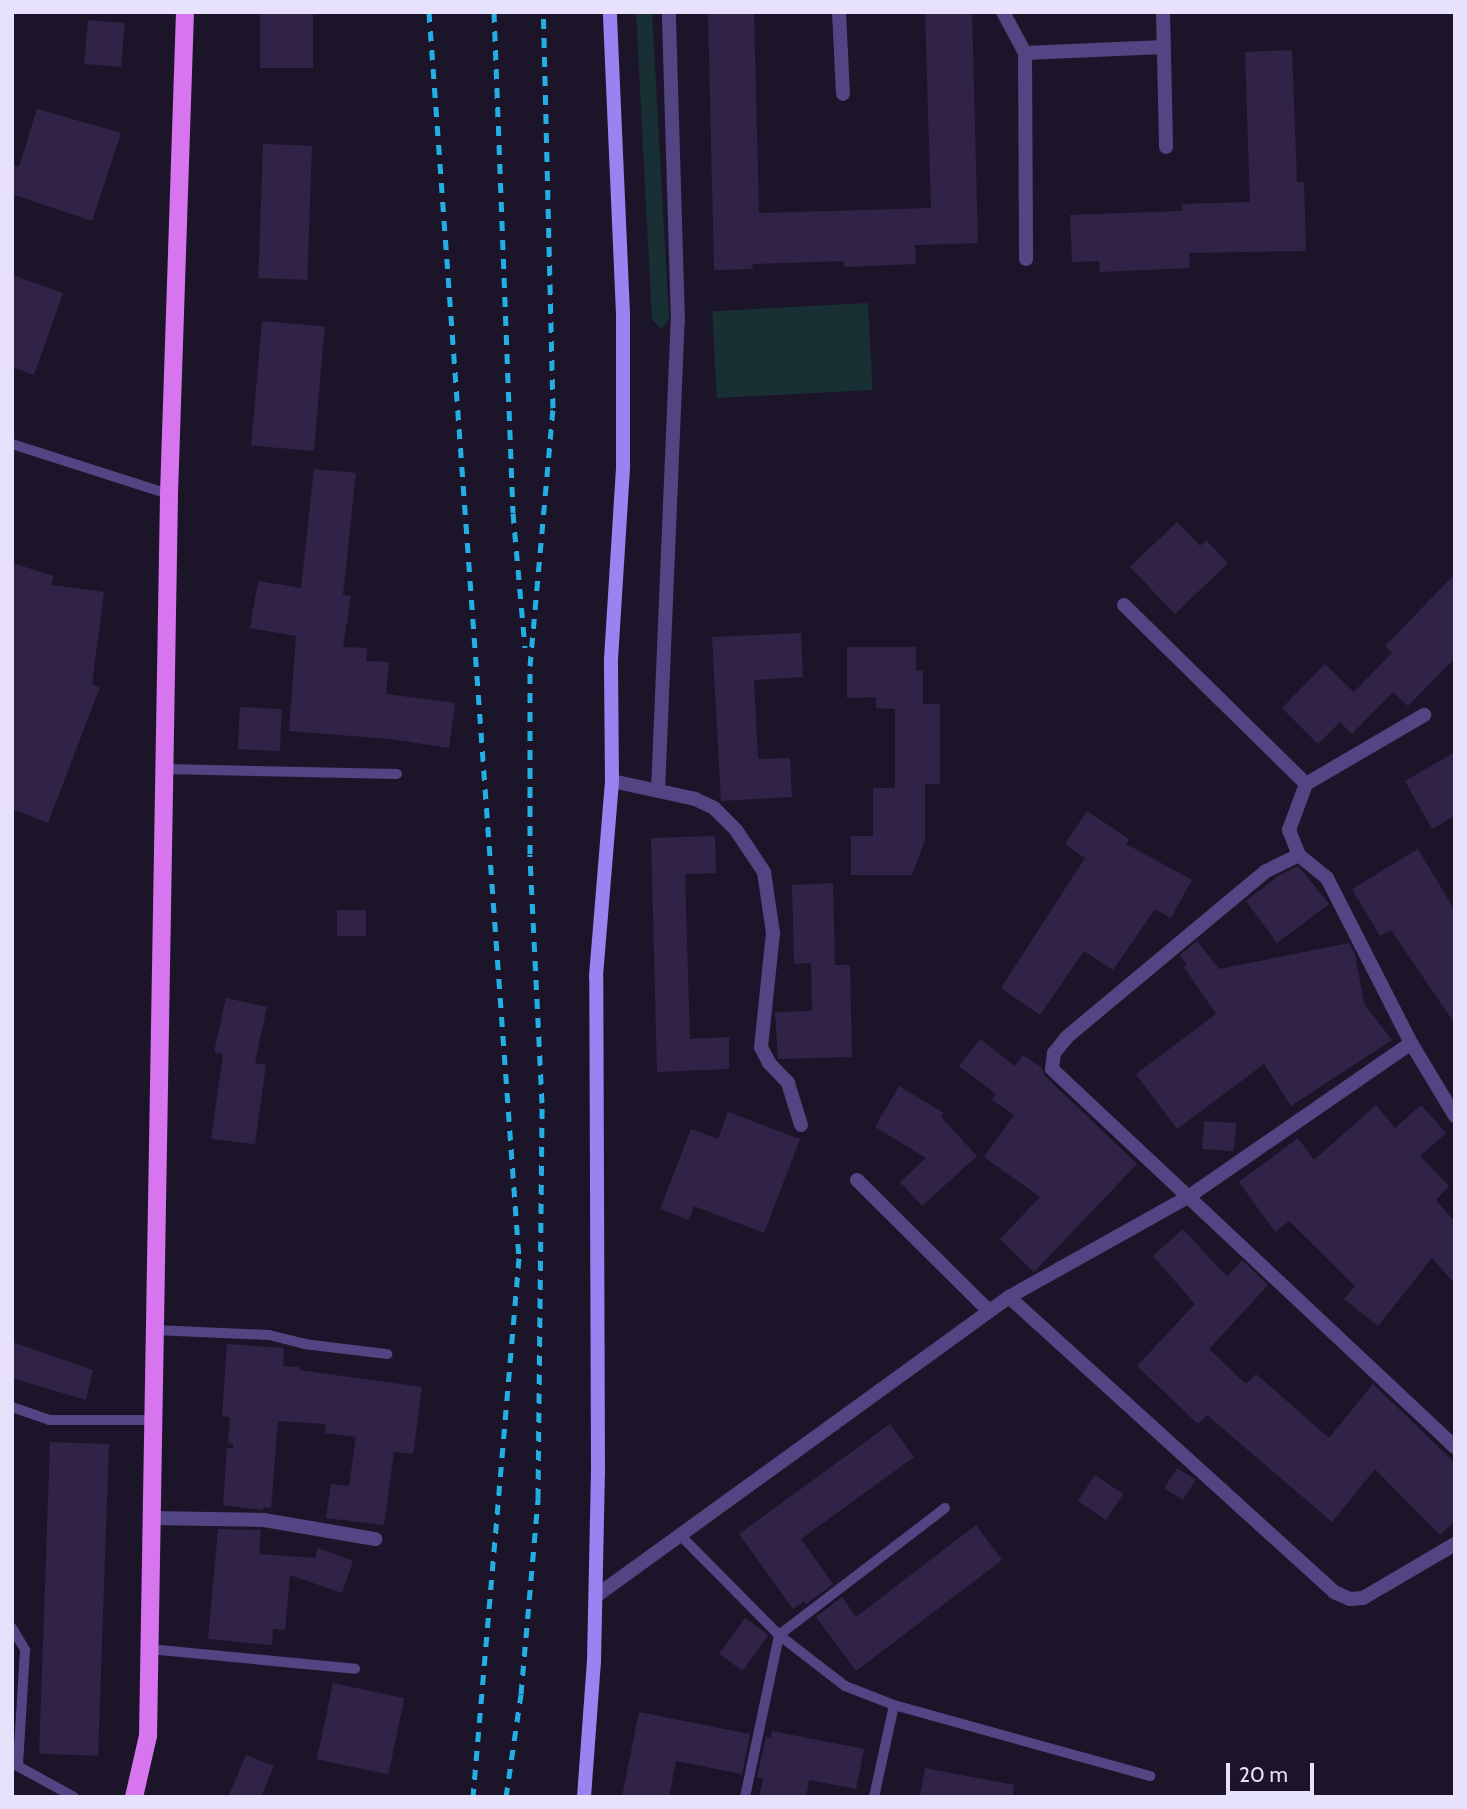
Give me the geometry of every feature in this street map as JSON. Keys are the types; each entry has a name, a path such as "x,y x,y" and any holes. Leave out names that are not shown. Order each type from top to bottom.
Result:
{"main road":[{"path":"134,1797 148,1736 169,494 185,12"}],"street":[{"path":"584,1797 594,1661 598,1471 596,976 612,782 611,659 623,466 623,314 610,12"},
{"path":"658,791 678,322 669,12"},
{"path":"839,12 843,94"},
{"path":"1003,12 1025,53 1026,259"},
{"path":"1163,12 1166,147"},
{"path":"1025,53 1164,47"},
{"path":"1124,605 1306,784"},
{"path":"1424,715 1306,784 1289,830 1299,855 1327,878 1411,1043 1455,1116"},
{"path":"612,782 695,799 715,808 736,830 764,872 773,933 761,1047 769,1063 788,1083 801,1125"},
{"path":"1299,855 1266,871 1067,1037 1054,1053 1052,1069 1455,1447"},
{"path":"596,1596 1009,1297 1188,1197 1411,1043"},
{"path":"857,1180 989,1311"},
{"path":"1009,1297 1334,1592 1350,1599 1363,1598 1455,1544"},
{"path":"151,1518 264,1520 374,1539"}],"lane":[{"path":"12,444 169,494"},
{"path":"164,769 397,774"},
{"path":"153,1330 269,1335 304,1344 387,1354"},
{"path":"12,1407 50,1420 152,1420"},
{"path":"745,1797 779,1634 945,1508"},
{"path":"680,1535 779,1634 845,1686 894,1705 1150,1776"},
{"path":"12,1628 25,1650 15,1764 74,1797"},
{"path":"149,1649 355,1669"},
{"path":"874,1797 894,1705"}],"green space":[{"path":"636,12 652,12 669,319 661,329 652,320"},
{"path":"868,303 873,390 717,398 712,311"}],"building":[{"path":"260,12 313,12 313,68 260,68"},
{"path":"708,12 754,12 759,213 931,208 925,12 972,12 978,243 915,245 916,264 844,267 844,261 752,264 753,269 714,270"},
{"path":"88,20 125,23 121,67 84,64"},
{"path":"1292,50 1297,182 1304,182 1306,251 1189,253 1190,268 1100,272 1099,261 1072,262 1070,215 1182,211 1182,204 1250,202 1245,52"},
{"path":"37,109 121,133 92,221 12,194 12,165 19,167"},
{"path":"263,144 312,146 307,280 258,278"},
{"path":"12,275 63,293 34,375 12,367"},
{"path":"262,321 325,326 314,451 251,446"},
{"path":"314,469 356,473 343,595 351,596 343,647 367,648 366,661 389,662 386,694 455,703 449,748 390,739 289,731 296,636 250,628 258,581 301,588"},
{"path":"1177,522 1200,546 1206,540 1228,563 1175,614 1130,567"},
{"path":"12,563 54,576 51,585 104,592 92,684 100,687 48,823 12,809"},
{"path":"1455,574 1455,658 1408,706 1393,692 1352,734 1340,722 1318,744 1282,708 1325,664 1354,692 1392,653 1385,646"},
{"path":"801,633 803,677 754,680 758,759 790,758 792,797 721,801 712,637"},
{"path":"847,647 916,647 916,671 923,671 923,704 940,704 940,784 925,784 925,840 912,875 851,875 851,836 873,836 873,788 895,788 895,709 876,708 876,697 847,698"},
{"path":"240,707 282,709 280,751 238,749"},
{"path":"1455,752 1455,816 1432,829 1405,781"},
{"path":"1087,811 1129,839 1126,844 1192,880 1171,918 1155,909 1113,970 1084,951 1040,1015 1001,988 1085,858 1065,844"},
{"path":"715,836 716,873 685,874 690,1039 729,1037 729,1069 657,1072 651,838"},
{"path":"1418,849 1455,911 1455,1024 1391,930 1380,936 1352,889"},
{"path":"1298,866 1329,904 1277,943 1246,901 1278,876"},
{"path":"833,883 835,965 850,965 852,1057 778,1059 775,1012 812,1011 811,963 794,964 792,885"},
{"path":"337,910 366,910 366,936 337,936"},
{"path":"1197,941 1219,969 1349,943 1355,954 1364,1004 1392,1040 1291,1106 1264,1064 1177,1129 1136,1074 1216,1014 1184,967 1187,965 1180,955"},
{"path":"226,998 267,1007 255,1063 266,1065 255,1144 211,1139 223,1054 214,1052"},
{"path":"980,1039 1015,1066 1023,1055 1042,1068 1045,1076 1137,1164 1034,1272 1000,1239 1040,1197 984,1157 1014,1115 992,1100 996,1094 959,1066"},
{"path":"899,1086 944,1113 941,1117 977,1156 922,1206 900,1182 926,1158 875,1127"},
{"path":"1376,1105 1395,1128 1421,1105 1446,1133 1420,1156 1449,1186 1436,1200 1455,1222 1455,1284 1432,1258 1378,1326 1344,1299 1355,1286 1289,1221 1275,1232 1239,1182 1298,1138 1314,1160"},
{"path":"728,1112 800,1139 764,1233 694,1206 689,1220 660,1209 691,1129 718,1139"},
{"path":"1204,1121 1236,1123 1234,1151 1202,1149"},
{"path":"1183,1229 1227,1277 1242,1260 1268,1285 1209,1349 1246,1384 1256,1374 1329,1438 1373,1384 1455,1463 1455,1521 1440,1535 1375,1469 1332,1522 1207,1415 1198,1424 1137,1366 1195,1304 1153,1256"},
{"path":"12,1342 93,1370 86,1400 12,1378"},
{"path":"227,1344 284,1348 283,1366 299,1367 299,1370 422,1387 413,1454 394,1452 384,1525 326,1518 331,1484 349,1486 356,1437 325,1433 326,1424 278,1421 271,1508 263,1507 263,1510 223,1505 227,1448 233,1448 233,1444 228,1443 230,1417 222,1416"},
{"path":"890,1424 914,1457 801,1539 833,1584 806,1604 804,1601 793,1609 739,1534"},
{"path":"50,1442 109,1444 98,1756 39,1754"},
{"path":"1177,1468 1196,1480 1183,1500 1164,1488"},
{"path":"1095,1475 1123,1494 1106,1520 1078,1501"},
{"path":"976,1525 1002,1560 856,1671 816,1617 842,1597 856,1617"},
{"path":"218,1529 261,1530 259,1554 315,1558 318,1548 353,1561 342,1593 290,1575 285,1630 273,1629 272,1645 208,1639"},
{"path":"745,1618 768,1635 743,1671 719,1654"},
{"path":"333,1683 404,1698 388,1774 317,1759"},
{"path":"639,1712 750,1734 742,1774 676,1761 669,1797 622,1797"},
{"path":"772,1731 864,1749 856,1789 809,1780 806,1797 759,1797 763,1778 757,1777 766,1737 771,1738"},
{"path":"246,1755 274,1766 261,1797 228,1797"},
{"path":"925,1768 1014,1785 1013,1797 920,1797"}],"railway":[{"path":"429,12 519,1258 473,1797"},
{"path":"494,12 513,513 525,647"},
{"path":"506,1797 521,1694 538,1498 542,1103 530,854 530,666 553,408 543,12"}]}
